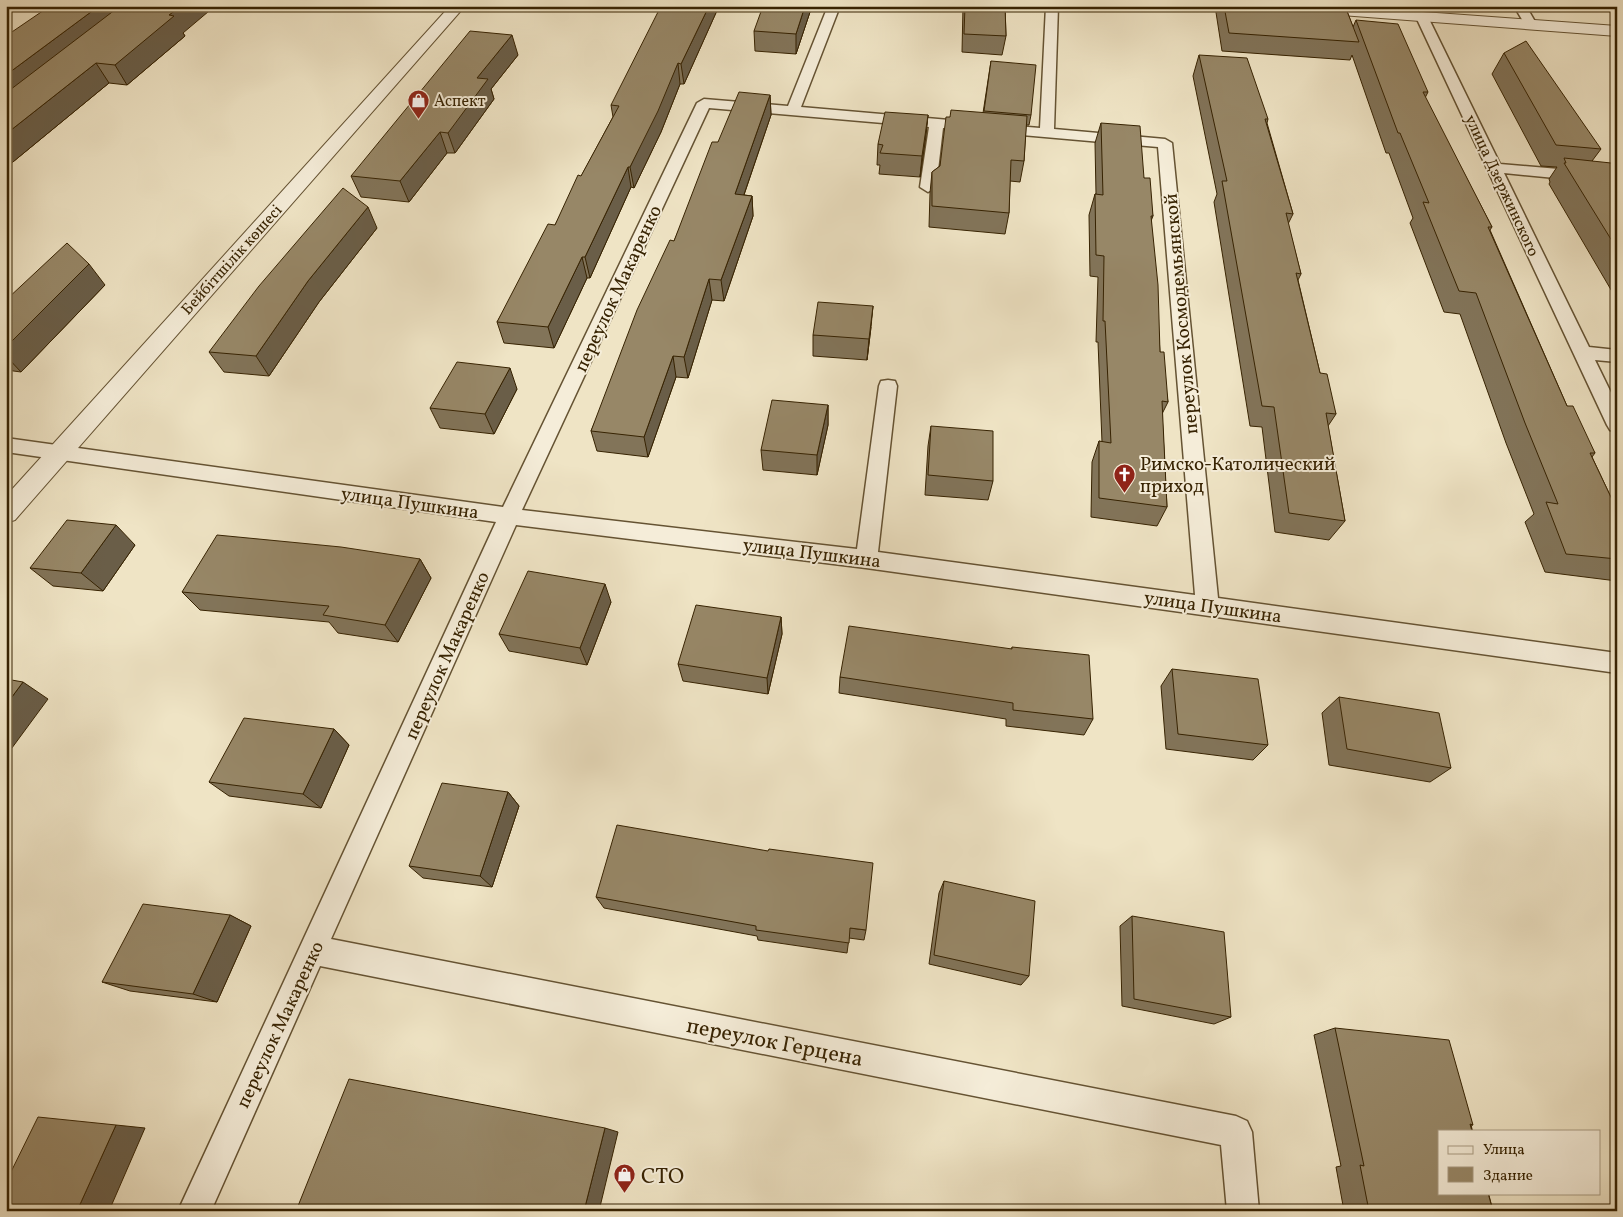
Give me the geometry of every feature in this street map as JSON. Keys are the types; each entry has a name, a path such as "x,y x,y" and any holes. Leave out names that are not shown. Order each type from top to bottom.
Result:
{"street":[{"name":"Бейбітшілік көшесі","path":"6,513 458,6"},
{"path":"1275,6 1617,31"}],"lane":[{"path":"834,6 793,111 1047,133 1052,6"},
{"path":"1520,6 1531,25"},
{"name":"улица Дзержинского","path":"1422,17 1617,425"},
{"name":"переулок Макаренко","path":"194,1211 509,516 704,102 793,111"},
{"path":"928,187 936,124"},
{"name":"переулок Космодемьянской","path":"1047,133 1165,144 1207,605"},
{"path":"1495,168 1617,179"},
{"path":"1583,353 1617,356"},
{"path":"866,559 888,386"},
{"name":"улица Пушкина","path":"6,444 509,516 866,559 1617,662"},
{"name":"переулок Герцена","path":"313,950 1236,1132 1243,1211"}],"building":[{"path":"50,6 99,6 6,75 6,36"},
{"path":"120,6 181,6 169,15 174,16 115,65 96,63 6,134 6,93"},
{"path":"661,6 709,6 681,64 678,63 658,111 630,167 628,167 585,257 582,257 548,327 497,322 548,224 555,225 578,175 581,176 619,106 611,105"},
{"path":"763,6 805,6 796,34 754,31"},
{"path":"965,6 1005,6 1006,36 964,34"},
{"path":"1224,6 1345,6 1359,42 1229,33"},
{"path":"1356,20 1398,24 1428,92 1423,92 1492,227 1488,227 1567,406 1573,406 1595,453 1590,453 1617,510 1617,559 1566,554 1546,502 1558,504 1476,293 1459,291 1423,202 1429,203 1400,133 1398,133"},
{"path":"470,31 512,35 477,78 488,79 448,133 440,132 400,181 351,176"},
{"path":"1526,41 1601,149 1556,145 1504,53"},
{"path":"1199,55 1247,58 1268,119 1265,119 1293,214 1286,213 1301,274 1296,273 1320,373 1327,374 1336,414 1326,413 1345,521 1289,513 1274,407 1262,406 1222,181 1227,181"},
{"path":"991,61 1036,65 1031,115 984,111"},
{"path":"739,92 770,95 735,194 752,196 721,280 709,279 684,357 673,356 644,437 591,431 637,310 670,240 674,241 712,142 718,142"},
{"path":"951,110 1027,116 1024,161 1011,160 1009,213 932,206 932,172 940,166 946,117 950,117"},
{"path":"885,112 928,115 922,156 880,153 883,145 878,144"},
{"path":"1101,123 1140,126 1144,178 1150,178 1153,216 1151,216 1158,285 1160,352 1164,352 1168,402 1162,401 1167,507 1099,498 1099,441 1111,443 1105,321 1103,321 1104,256 1096,255 1095,194 1103,195"},
{"path":"1564,158 1611,163 1617,171 1617,249 1564,163 1566,163"},
{"path":"343,188 368,207 308,281 256,356 209,352 259,286"},
{"path":"67,243 89,264 6,347 6,300"},
{"path":"818,302 873,306 869,339 813,335"},
{"path":"457,362 510,368 485,414 430,408"},
{"path":"772,400 828,405 817,455 761,450"},
{"path":"931,426 993,431 993,481 928,475"},
{"path":"67,520 116,525 81,573 30,568"},
{"path":"217,535 341,547 420,559 385,625 323,615 329,606 182,592"},
{"path":"528,571 605,584 580,648 499,634"},
{"path":"696,605 781,617 767,678 678,664"},
{"path":"849,626 1012,649 1012,647 1089,655 1093,719 1013,710 1013,703 840,677"},
{"path":"1172,669 1258,679 1268,745 1178,734"},
{"path":"6,679 23,682 6,705"},
{"path":"1339,697 1439,713 1451,768 1347,749"},
{"path":"244,718 334,729 303,794 209,782"},
{"path":"442,783 508,792 480,876 409,866"},
{"path":"617,825 768,851 769,849 873,863 866,930 850,928 849,943 756,930 756,926 596,897"},
{"path":"944,881 1035,901 1029,976 934,955"},
{"path":"143,904 230,915 193,994 102,982"},
{"path":"1132,916 1224,932 1231,1017 1134,999"},
{"path":"1335,1028 1449,1040 1473,1125 1470,1124 1472,1130 1438,1130 1438,1194 1488,1194 1493,1211 1369,1211 1360,1165 1364,1166"},
{"path":"349,1079 605,1128 584,1211 296,1211"},
{"path":"38,1117 116,1125 77,1211 6,1211 6,1182"}],"place":[{"name":"Аспект","path":"418,119"},
{"name":"Римско-Католический приход","path":"1124,493"},
{"name":"СТО","path":"625,1194"}]}
